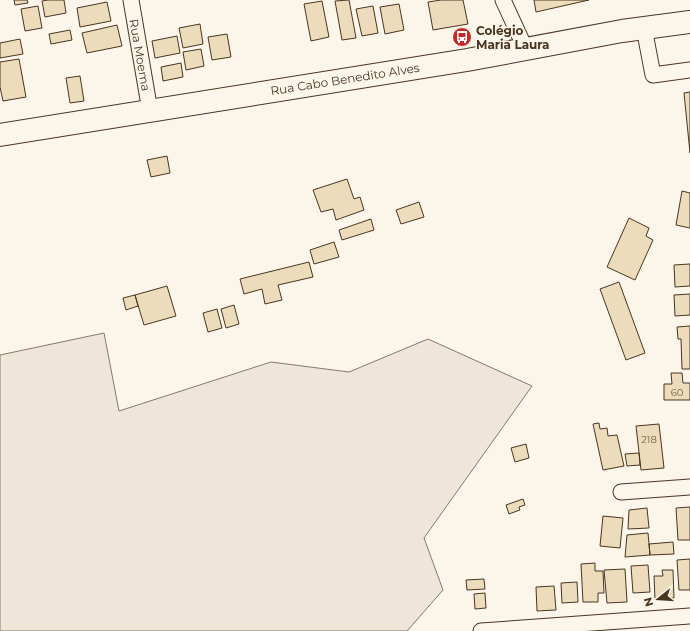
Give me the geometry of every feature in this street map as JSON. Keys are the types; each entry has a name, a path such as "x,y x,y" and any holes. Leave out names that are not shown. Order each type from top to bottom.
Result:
{"main road":[{"name":"Rua Cabo Benedito Alves","path":"0,135 526,50 644,28 690,22"}],"street":[{"name":"Rua Moema","path":"131,0 150,111"},
{"path":"503,0 526,50"},
{"path":"644,28 653,76 690,70"},
{"path":"621,492 690,488"},
{"path":"481,631 690,616"}],"shaded area":[{"path":"104,333 119,411 271,362 349,372 428,339 532,386 424,538 443,590 407,631 0,631 0,355"}],"building":[{"path":"14,0 27,0 28,3 15,5"},
{"path":"64,0 66,13 45,17 42,1"},
{"path":"349,0 356,38 342,40 335,1"},
{"path":"441,0 463,0 468,24 433,30 428,2"},
{"path":"534,0 589,0 536,12"},
{"path":"322,1 329,37 311,41 304,4"},
{"path":"107,2 111,21 80,27 77,8"},
{"path":"399,4 404,30 385,34 380,7"},
{"path":"38,6 42,28 25,31 21,9"},
{"path":"373,6 378,33 362,36 356,9"},
{"path":"200,24 203,44 183,48 179,28"},
{"path":"117,25 122,46 87,53 82,33"},
{"path":"70,30 72,40 51,44 49,34"},
{"path":"227,34 231,57 212,60 208,37"},
{"path":"177,36 180,53 155,58 152,41"},
{"path":"20,39 23,54 0,58 0,43"},
{"path":"201,49 204,66 186,70 183,52"},
{"path":"19,59 26,97 3,101 0,87 0,62"},
{"path":"181,63 183,77 163,81 161,67"},
{"path":"80,76 84,101 70,103 66,78"},
{"path":"690,92 690,153 684,93"},
{"path":"167,156 170,173 151,177 147,160"},
{"path":"347,179 354,199 360,197 364,210 336,220 333,209 321,212 313,190"},
{"path":"682,191 690,193 690,228 676,225"},
{"path":"419,202 424,217 401,224 396,210"},
{"path":"629,218 649,228 646,236 653,240 635,280 607,267"},
{"path":"371,219 374,230 342,240 339,230"},
{"path":"334,242 339,257 314,264 310,250"},
{"path":"309,262 313,277 278,285 282,300 265,304 262,289 244,294 240,279"},
{"path":"690,264 690,286 675,287 674,265"},
{"path":"619,282 645,353 626,360 600,289"},
{"path":"167,286 176,316 144,325 135,295"},
{"path":"690,294 690,315 675,316 674,295"},
{"path":"135,295 138,306 126,310 123,298"},
{"path":"234,305 239,324 226,328 221,309"},
{"path":"217,309 222,328 208,332 203,313"},
{"path":"690,326 690,369 682,369 681,339 678,339 677,327"},
{"path":"671,373 682,373 683,383 690,383 690,400 664,400 664,384 672,384"},
{"path":"599,423 600,429 607,428 608,436 617,435 624,466 603,470 593,424"},
{"path":"659,424 664,468 641,470 636,426"},
{"path":"526,444 529,458 515,462 511,448"},
{"path":"639,453 640,465 627,466 625,454"},
{"path":"523,499 525,505 519,507 520,510 509,514 506,505"},
{"path":"690,507 690,540 678,540 676,508"},
{"path":"647,508 649,528 628,529 629,510"},
{"path":"603,516 623,518 620,548 600,546"},
{"path":"648,533 650,555 625,557 627,535"},
{"path":"673,542 674,554 650,555 649,544"},
{"path":"690,559 690,590 679,590 677,560"},
{"path":"595,563 595,571 603,571 604,593 598,593 598,602 583,602 581,564"},
{"path":"648,565 650,592 633,593 631,566"},
{"path":"625,569 627,602 607,603 604,570"},
{"path":"662,570 673,570 674,598 655,599 654,576 663,576"},
{"path":"484,579 485,589 467,590 466,580"},
{"path":"577,582 578,602 562,603 561,583"},
{"path":"554,586 556,610 537,611 536,587"},
{"path":"485,593 486,608 475,609 474,594"}],"place":[{"name":"Colégio Maria Laura","path":"462,37"}]}
